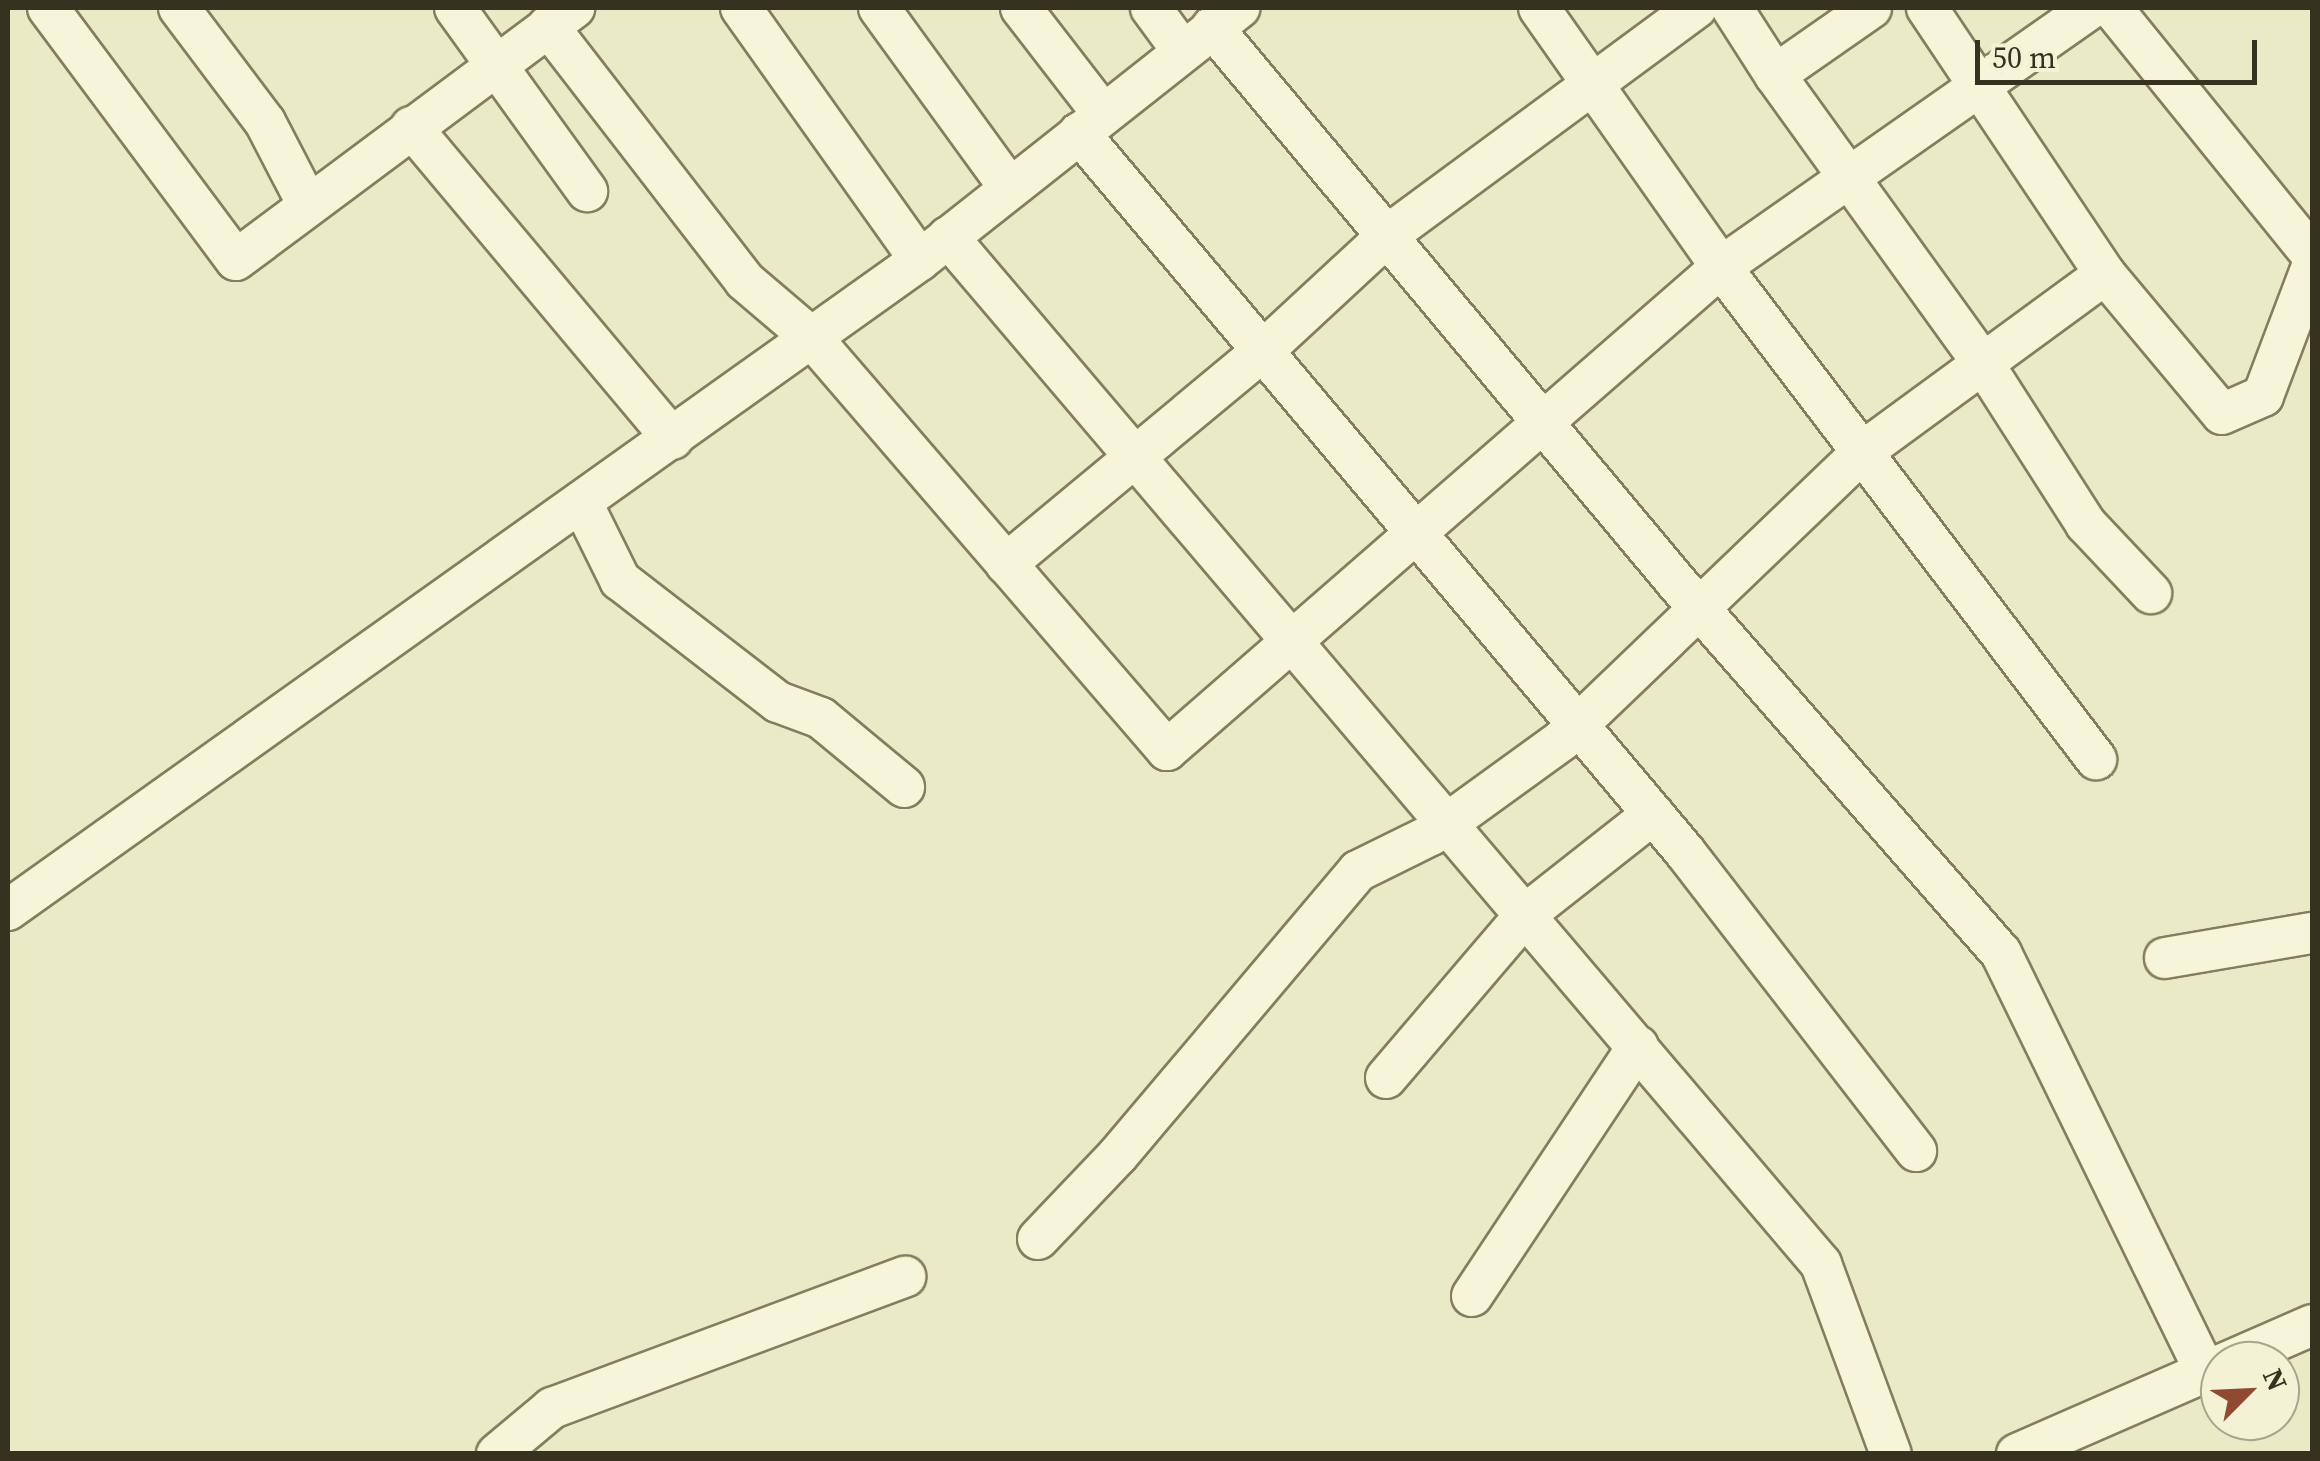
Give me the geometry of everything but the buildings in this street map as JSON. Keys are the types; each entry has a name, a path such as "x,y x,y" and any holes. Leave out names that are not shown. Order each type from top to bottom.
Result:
{"street":[{"path":"48,8 236,260 561,17 745,281 812,338 1167,750 1721,267 2091,8"},
{"path":"179,8 265,122 308,205"},
{"path":"455,8 587,190"},
{"path":"741,8 934,248 1136,456 1821,1264 1891,1454"},
{"path":"879,8 1010,188"},
{"path":"1021,8 1091,124 1264,350 1654,814 1916,1151"},
{"path":"1151,8 1211,28 1700,608 2001,953 2200,1362"},
{"path":"1539,8 1721,267 2096,759"},
{"path":"1006,564 1264,350 1387,236 1696,8"},
{"path":"1732,8 1826,152 1850,176 1983,364 2086,524 2151,594"},
{"path":"1776,74 1872,8"},
{"path":"1928,8 2104,274 2222,414 2263,396 2312,266"},
{"path":"2112,8 2312,254"},
{"path":"8,910 812,338 934,248 1211,28"},
{"path":"411,127 673,439"},
{"path":"1038,1238 1118,1155 1358,871 1449,822 1578,726 1862,452 2104,274"},
{"path":"582,503 620,580 778,702 821,718 904,787"},
{"path":"1386,1078 1526,914 1654,814"},
{"path":"2165,958 2312,932"},
{"path":"1472,1296 1638,1046"},
{"path":"498,1454 552,1408 904,1277"},
{"path":"2271,1341 2312,1325"},
{"path":"2017,1454 2200,1369"}]}
